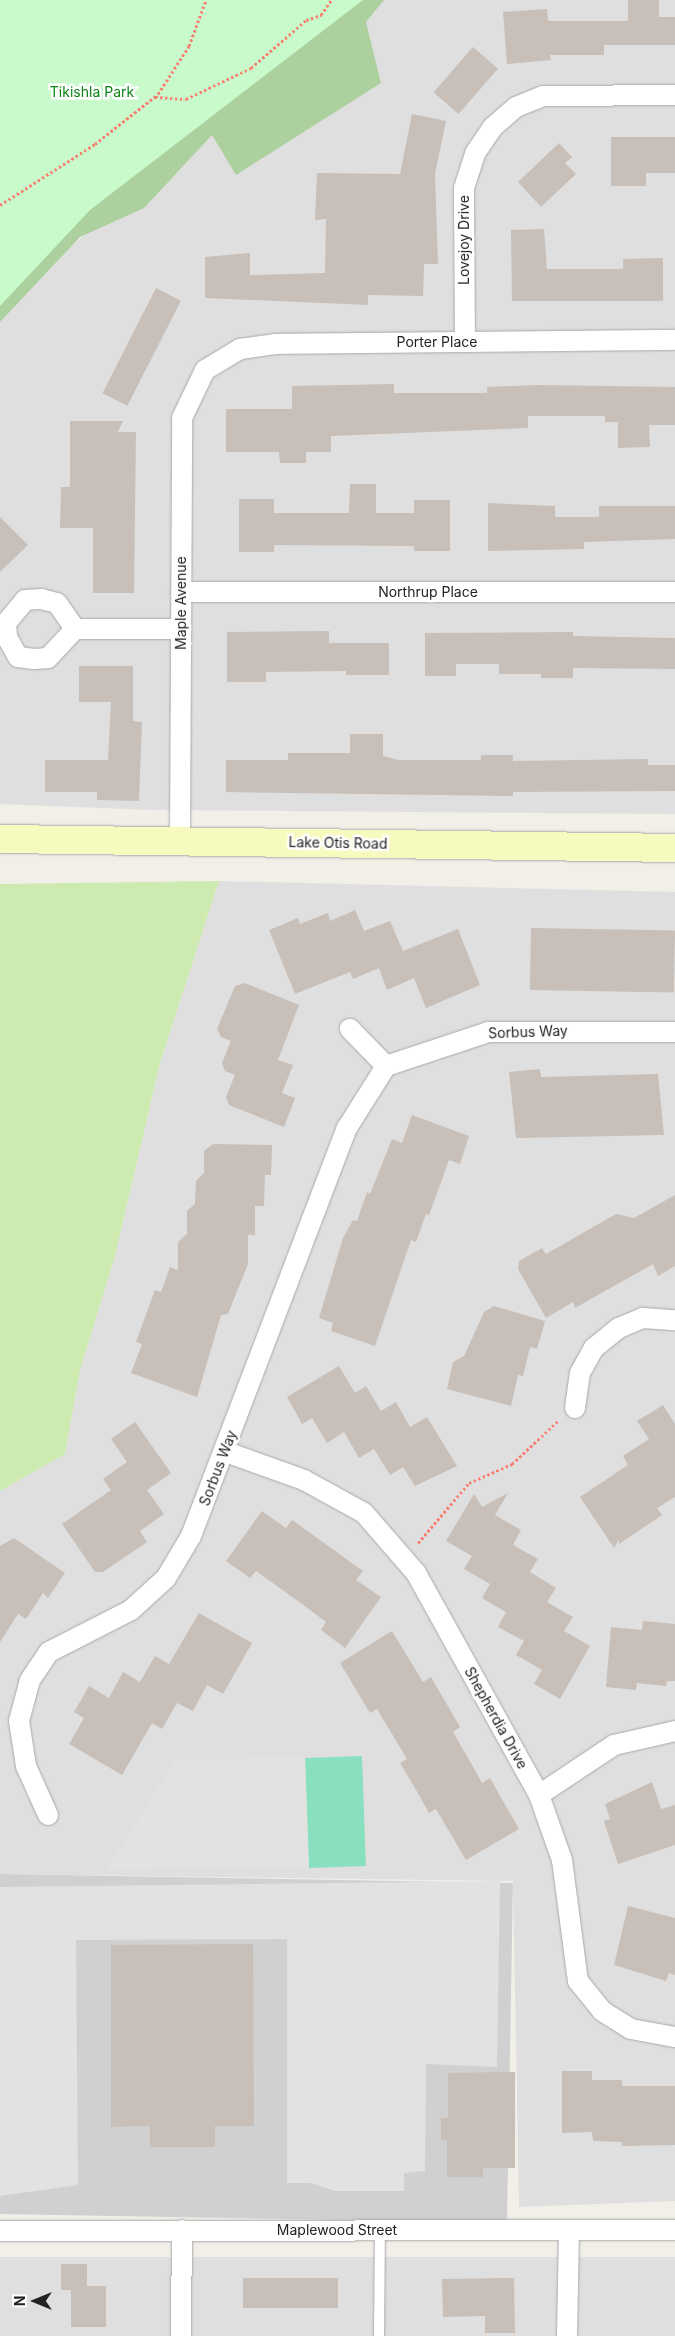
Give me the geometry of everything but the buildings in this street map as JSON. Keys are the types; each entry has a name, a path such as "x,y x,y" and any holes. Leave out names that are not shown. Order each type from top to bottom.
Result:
{"main road":[{"name":"Lake Otis Road","path":"0,839 675,848"}],"street":[{"name":"Lovejoy Drive","path":"465,342 464,188 476,152 493,127 516,107 543,96 675,95"},
{"name":"Porter Place","path":"205,370 240,350 275,344 675,340"},
{"name":"Maple Avenue","path":"180,841 182,418 205,370"},
{"name":"Northrup Place","path":"181,592 675,592"},
{"path":"75,629 181,629"},
{"path":"350,1029 386,1066"},
{"name":"Sorbus Way","path":"48,1815 26,1766 19,1721 30,1680 49,1652 131,1610 166,1578 191,1536 226,1452 291,1268 347,1128 386,1066 488,1032 675,1032"},
{"path":"575,1408 580,1373 594,1348 619,1328 643,1318 675,1320"},
{"name":"Shepherdia Drive","path":"226,1452 304,1480 364,1513 416,1573 539,1794 562,1860 578,1981 602,2011 631,2029 675,2037"},
{"path":"539,1794 614,1745 675,1731"},
{"path":"181,2336 182,2230"},
{"path":"567,2336 568,2230"},
{"name":"Maplewood Street","path":"0,2231 675,2230"}],"lane":[{"path":"379,2336 380,2230"}],"path":[{"path":"0,205 95,144 153,97 189,46 206,0"},
{"path":"153,97 186,99 251,68 306,20 321,15 332,0"},
{"path":"417,1543 469,1483 512,1464 575,1408"}],"shaded area":[{"path":"363,0 675,0 675,814 152,810 0,804 0,306"},
{"path":"219,881 675,892 675,2201 519,2207 513,1881 0,1874 0,1491 65,1454 80,1370 115,1256 160,1063"},
{"path":"305,1758 309,1867 107,1870 176,1759"},
{"path":"0,1874 513,1883 507,2223 0,2214"},
{"path":"500,1881 497,2067 426,2064 425,2171 404,2173 404,2191 335,2191 311,2183 287,2183 287,1939 76,1940 78,2185 0,2196 0,1887"},
{"path":"0,2257 675,2257 675,2336 0,2336"}],"green space":[{"name":"Tikishla Park","path":"0,0 363,0 90,210 0,306"},
{"name":"Tikishla Park","path":"61,0 384,0 366,22 381,83 236,175 212,135 144,208 80,237 0,322 0,33"},
{"path":"219,881 160,1063 115,1256 80,1370 65,1454 0,1491 0,884"},
{"path":"362,1756 366,1866 309,1868 305,1758"}]}
